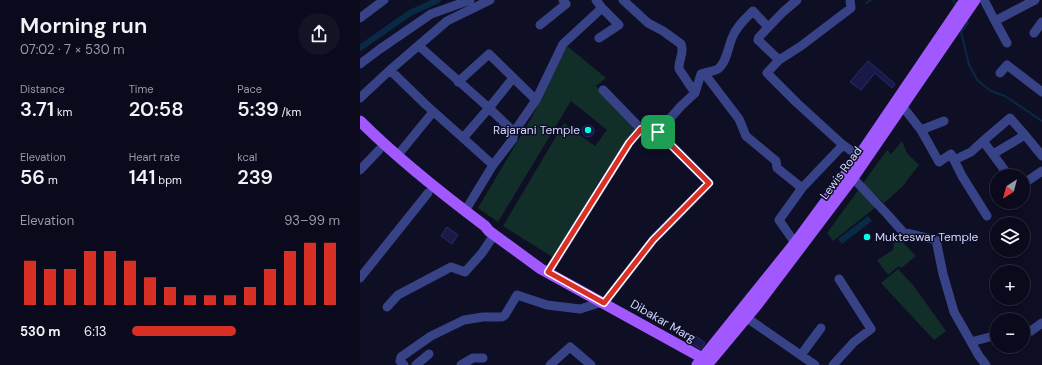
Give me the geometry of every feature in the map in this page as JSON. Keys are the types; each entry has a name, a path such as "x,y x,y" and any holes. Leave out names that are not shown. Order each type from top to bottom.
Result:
{"main road":[{"name":"Lewis Road","path":"713,351 746,318 853,178 964,6 975,0"},
{"name":"Lewis Road","path":"713,351 859,156 898,107"},
{"name":"Dibakar Marg","path":"360,121 383,144 432,187 485,226 492,233 548,272 603,302 706,363"},
{"name":"Dibakar Marg","path":"360,131 378,150 428,193 480,231 492,233"},
{"path":"706,363 713,351"}],"street":[{"path":"360,18 384,0"},
{"path":"360,64 431,14 470,0"},
{"path":"360,98 446,21 490,0"},
{"path":"596,0 619,25 600,38"},
{"path":"623,0 648,23 663,31 681,44 682,53 679,69 694,93"},
{"path":"779,60 758,40 768,27 797,0"},
{"path":"850,0 851,8 801,46 779,60 768,73 797,103 843,145 859,156"},
{"path":"984,0 1007,43"},
{"path":"995,21 1035,0"},
{"path":"540,25 568,1"},
{"path":"465,212 493,165 513,139 514,132 536,100 563,44 602,8"},
{"path":"658,132 694,93 701,74 719,68 737,28 753,11 768,27"},
{"path":"1034,33 1042,22"},
{"path":"419,46 514,132"},
{"path":"458,82 489,54 536,100"},
{"path":"1000,73 1007,65 1042,92"},
{"path":"390,70 433,112 493,165"},
{"path":"704,72 739,118 746,136 776,161 777,168 802,188"},
{"path":"463,138 513,78"},
{"path":"603,90 641,129"},
{"path":"898,107 921,130 939,162 951,154 962,176 987,216"},
{"path":"397,156 433,112"},
{"path":"954,160 971,152 1010,118 1042,156"},
{"path":"921,130 944,121"},
{"path":"404,365 400,361 401,357 431,336 464,320 483,317 502,317 505,315 518,295 547,305 580,309 603,302 653,240 709,183 658,132 646,128 641,129 629,143 548,272"},
{"path":"993,154 1025,135"},
{"path":"983,141 1004,169"},
{"path":"795,243 779,220 802,188 843,145"},
{"path":"360,170 378,150"},
{"path":"1030,179 1042,171"},
{"path":"853,178 888,214 903,232 936,240 943,274 954,312 979,356 986,365"},
{"path":"360,278 428,193"},
{"path":"387,307 398,294 451,267 465,272 482,253 492,233"},
{"path":"833,365 854,342 871,329 839,279"},
{"path":"746,318 815,365"},
{"path":"1030,331 1042,323"},
{"path":"801,355 822,328"},
{"path":"971,342 990,337"},
{"path":"550,365 570,346 591,365"},
{"path":"416,365 429,354"},
{"path":"461,365 473,358 483,358"}],"green space":[{"path":"567,46 606,78 596,86 637,129 598,183 554,258 503,226 564,123 595,146 607,130 571,101 498,222 478,208 532,117"},
{"path":"902,141 907,153 919,165 902,187 884,203 863,183 887,150 891,154"},
{"path":"859,189 876,207 833,241 827,233"},
{"path":"900,239 916,256 901,268 899,266 888,275 877,260 893,250 894,243"},
{"path":"898,269 913,285 946,331 934,340 881,283"}],"water":[{"path":"868,216 872,221 842,244 838,239"}],"building":[{"path":"868,61 895,84 892,88 875,73 861,90 850,82"},
{"name":"Rajarani Temple","path":"588,125 592,127 594,131 592,135 588,137 584,135 582,131 584,127"},
{"path":"447,227 458,235 452,244 441,236"},
{"path":"696,336 705,343 701,349 690,343"}],"waterway":[{"path":"360,48 410,13 438,0"},
{"path":"866,3 871,0"},
{"path":"953,0 956,5"},
{"path":"966,21 968,23 961,32 969,65 978,81 991,91 1005,96 1042,121"}],"place":[{"name":"Rajarani Temple","path":"588,130"},
{"name":"Mukteswar Temple","path":"867,237"}],"route":[{"path":"646,128 658,132 709,183 653,240 604,303 548,272 629,143 641,129 646,128"}]}
